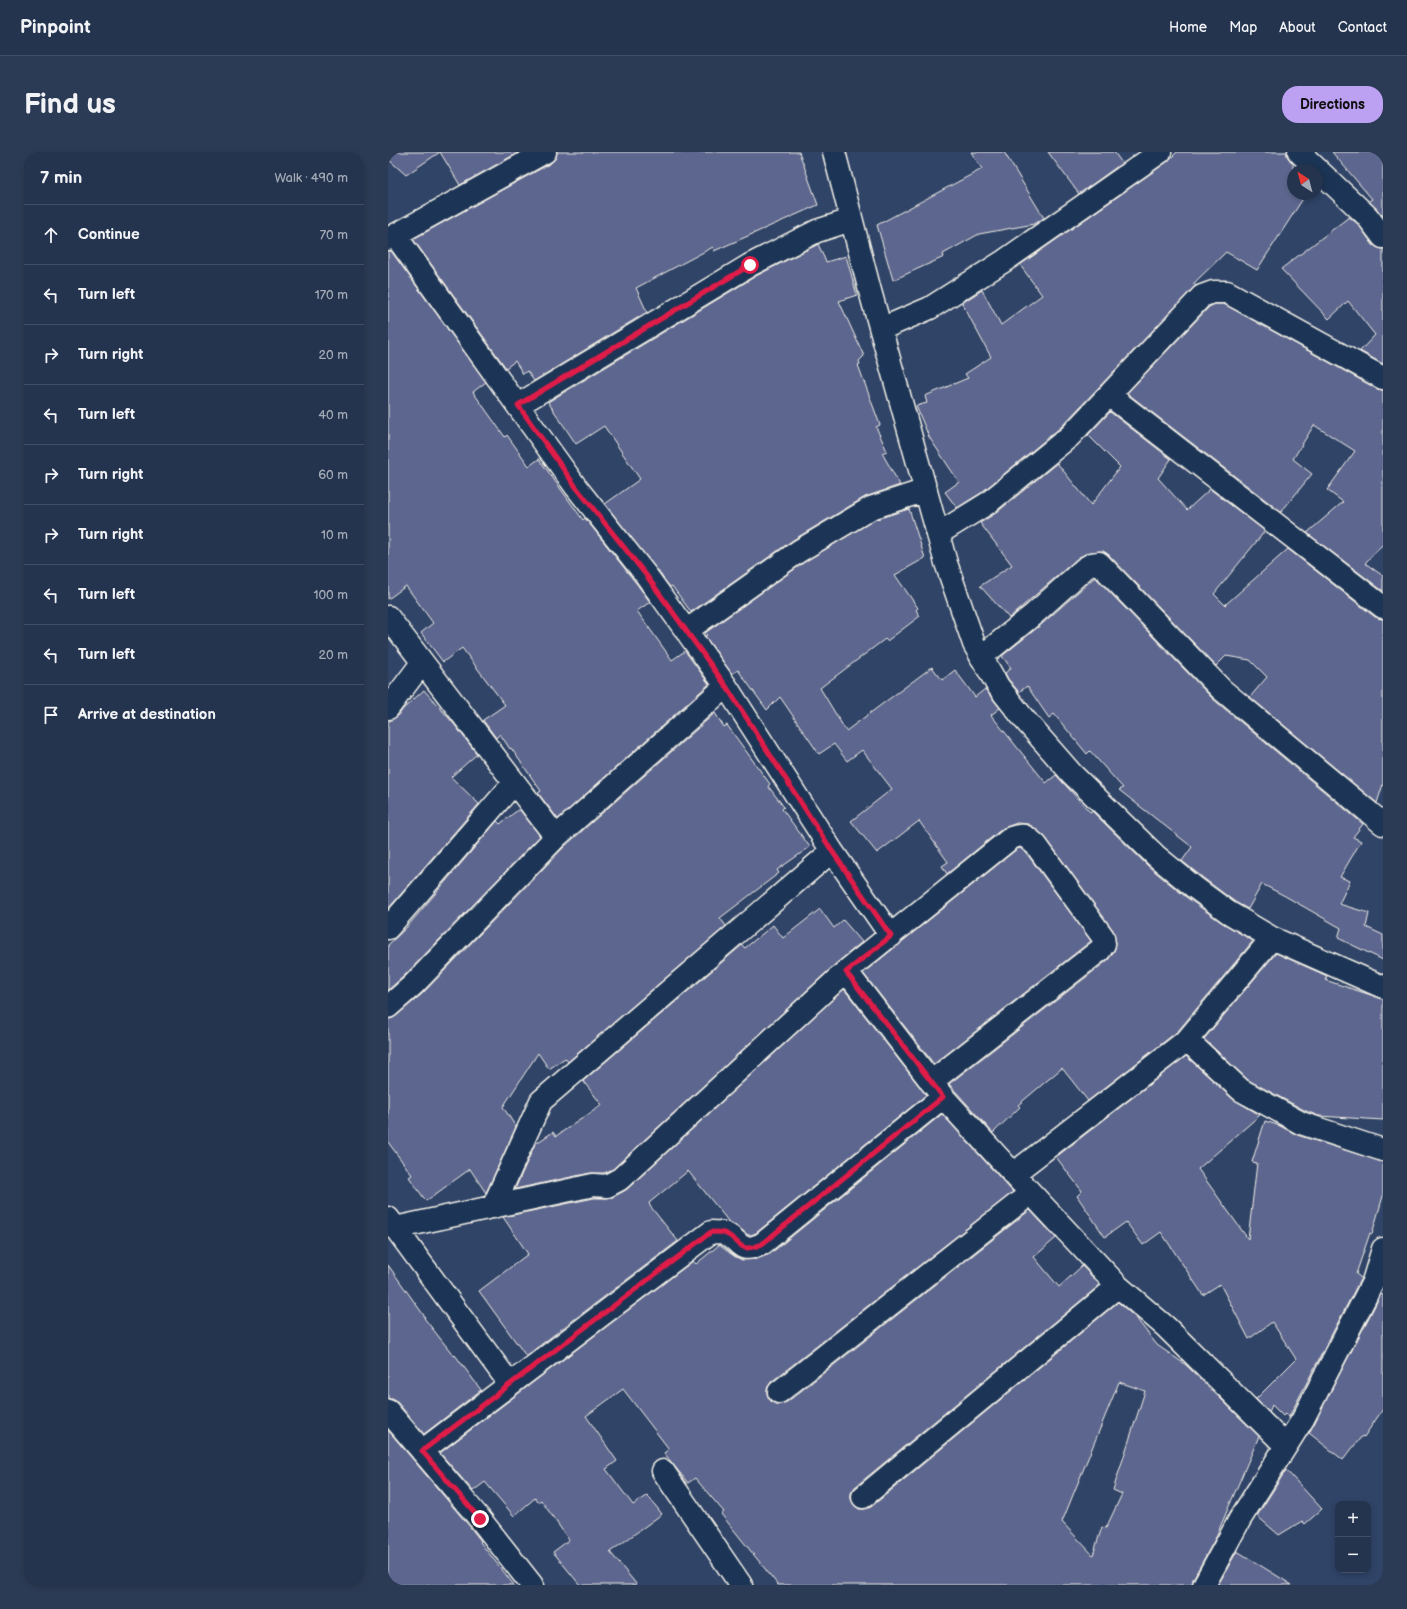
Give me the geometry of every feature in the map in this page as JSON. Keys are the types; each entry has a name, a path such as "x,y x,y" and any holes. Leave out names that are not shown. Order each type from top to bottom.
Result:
{"street":[{"path":"544,152 392,237 518,405 576,487 646,575 726,686 832,851 891,936"},
{"path":"834,152 880,329 946,563 974,644 998,686 1024,719 1072,774 1156,856 1194,887 1228,912 1272,938 1383,988"},
{"path":"880,329 937,303 1043,234 1160,152"},
{"path":"1299,152 1367,216 1383,237"},
{"path":"518,405 750,265 817,232 851,220"},
{"path":"938,534 988,503 1070,436 1202,296 1213,292 1227,292 1383,378"},
{"path":"1109,395 1279,525 1383,607"},
{"path":"686,632 799,551 872,508 926,490"},
{"path":"981,657 1034,614 1085,568 1092,564 1099,563 1220,689 1383,824"},
{"path":"388,617 556,837"},
{"path":"388,708 422,663"},
{"path":"388,1007 413,985 556,837 726,686"},
{"path":"388,928 514,783"},
{"path":"422,1451 711,1232 724,1233 742,1246 751,1249 762,1244 937,1089 1100,950 1104,944 1103,937 1036,845 1020,834 1011,838 846,972 620,1179 606,1186 593,1185 493,1207 392,1223 510,1384"},
{"path":"493,1207 541,1101 832,851"},
{"path":"1013,1174 1187,1040 1272,938"},
{"path":"846,972 937,1089 1013,1174 1118,1286 1166,1328 1286,1446"},
{"path":"1187,1040 1241,1090 1301,1123 1383,1150"},
{"path":"779,1392 1031,1193"},
{"path":"1204,1585 1240,1519 1303,1419 1373,1282 1383,1249"},
{"path":"863,1497 1118,1286"},
{"path":"388,1411 480,1519 532,1585"},
{"path":"663,1471 741,1585"}],"building":[{"path":"388,152 440,152 406,175 388,159"},
{"path":"440,152 519,152 460,185"},
{"path":"557,152 799,152 818,205 714,251 713,247 636,288 647,312 534,381 527,371 523,374 515,361 506,368 413,239 551,163 556,158"},
{"path":"971,152 1004,152 1044,218 1034,224 979,234 943,254 944,257 893,280 877,225 982,169"},
{"path":"1048,152 1114,152 1122,163 1079,194"},
{"path":"1177,152 1287,152 1287,156 1293,164 1287,164 1287,200 1302,200 1257,270 1226,252 1193,284 1196,285 1061,427 981,493 957,508 945,492 959,482 929,437 916,406 927,403 925,396 968,378 965,374 991,357 962,303 982,290 1001,325 1042,295 1020,265 1167,162"},
{"path":"1332,152 1383,152 1383,216 1369,201 1372,199"},
{"path":"1349,217 1358,224 1373,245 1383,249 1383,364 1360,351 1375,335 1348,301 1329,319 1281,269"},
{"path":"818,244 826,262 846,256 857,295 839,301 864,356 859,361 860,364 858,365 880,425 876,427 887,451 882,453 900,485 865,497 793,540 691,612 672,586 670,587 605,504 640,479 604,426 576,444 548,402 756,276"},
{"path":"388,251 391,251 486,382 473,392 505,437 507,435 529,466 539,459 583,520 585,518 636,583 650,602 637,611 672,660 685,651 709,684 558,819 538,793 541,791 511,748 510,749 500,734 496,738 483,720 505,705 462,648 443,662 421,633 433,623 406,586 388,599"},
{"path":"1215,304 1224,304 1377,389 1383,390 1383,544 1365,563 1383,576 1383,591 1307,533 1343,502 1327,490 1355,451 1314,425 1293,459 1312,474 1281,512 1127,393 1209,307"},
{"path":"1110,412 1171,459 1158,478 1187,510 1210,489 1265,531 1214,594 1225,605 1288,549 1375,617 1383,619 1383,784 1377,803 1250,697 1267,677 1250,660 1226,656 1216,666 1108,554 1103,551 1090,552 1079,557 1009,618 980,586 1012,565 980,523 996,513 1057,463 1091,505 1120,467 1088,435"},
{"path":"909,509 925,558 895,575 918,608 916,610 920,616 887,641 885,639 820,688 846,731 932,667 942,680 955,670 975,697 985,689 1000,708 991,715 1046,783 1056,775 1090,812 1092,811 1148,866 1186,897 1221,922 1253,941 1178,1031 1088,1101 1062,1068 1018,1105 1020,1107 993,1133 949,1084 1108,960 1114,951 1116,943 1113,930 1046,838 1028,824 1017,823 1003,828 947,874 942,866 948,862 919,821 877,853 851,821 892,789 862,750 847,761 834,744 819,754 780,697 767,710 738,670 732,674 705,636 707,635 705,633 806,561 876,519"},
{"path":"1095,577 1213,699 1363,824 1353,837 1361,841 1340,877 1350,881 1339,904 1369,913 1366,927 1383,935 1383,960 1338,938 1341,928 1262,884 1248,909 1235,902 1182,861 1192,847 1119,790 1123,788 1090,751 1087,754 1054,714 1049,718 1027,686 1019,692 1008,679 1005,673 1011,668 1002,656 1042,624"},
{"path":"424,690 454,724 477,754 451,777 479,804 388,909 388,722 398,716 403,709"},
{"path":"715,713 724,727 727,725 770,784 768,786 784,807 782,809 810,847 777,870 779,873 720,918 726,926 568,1062 565,1058 549,1069 538,1053 503,1107 516,1127 486,1193 470,1169 426,1201 409,1177 412,1175 388,1142 388,1019 396,1016 422,994 565,846"},
{"path":"519,809 540,836 404,976 388,990 388,945 407,927 497,821 500,824"},
{"path":"1020,848 1027,854 1091,941 934,1064 863,973"},
{"path":"820,909 834,928 843,920 862,942 838,962 613,1169 604,1173 590,1173 515,1189 535,1144 553,1132 556,1136 602,1105 583,1081 742,945 745,948 773,925 783,938"},
{"path":"1276,953 1327,976 1325,980 1383,999 1383,1120 1319,1116 1306,1111 1248,1080 1204,1039"},
{"path":"844,989 926,1095 756,1233 751,1235 748,1235 737,1226 729,1222 688,1171 649,1203 678,1241 526,1356 479,1291 528,1254 503,1217 594,1198 613,1197 626,1190"},
{"path":"1186,1056 1233,1099 1260,1115 1198,1169 1248,1239 1257,1163 1252,1162 1265,1121 1280,1126 1297,1135 1383,1162 1383,1196 1372,1234 1370,1233 1356,1274 1361,1278 1289,1417 1285,1414 1283,1416 1272,1405 1269,1412 1256,1399 1296,1359 1272,1322 1249,1339 1220,1284 1203,1295 1161,1232 1143,1245 1126,1222 1105,1237 1077,1196 1082,1191 1056,1157"},
{"path":"942,1114 1013,1192 771,1382 767,1388 769,1399 775,1404 787,1402 1030,1210 1056,1238 1034,1257 1059,1287 1082,1266 1100,1285 855,1487 851,1493 851,1499 854,1505 859,1509 871,1507 1118,1302 1136,1318 1157,1345 1186,1365 1259,1436 1215,1539 1193,1579 1192,1585 778,1585 721,1514 724,1512 695,1478 688,1483 664,1453 669,1449 623,1389 586,1416 617,1461 606,1469 633,1505 647,1495 662,1514 610,1552 637,1585 580,1585 553,1552 569,1540 541,1500 538,1502 535,1498 514,1516 485,1482 473,1491 440,1453 693,1261 696,1264 719,1245 742,1260 756,1259 770,1254","holes":["1119,1382 1145,1391 1113,1490 1122,1494 1106,1528 1102,1527 1093,1555 1062,1522"]},
{"path":"388,1265 425,1317 424,1318 454,1356 455,1355 481,1390 424,1434 398,1403 393,1399 388,1399"},
{"path":"1381,1294 1383,1295 1383,1409 1364,1437 1362,1436 1343,1460 1309,1433"},
{"path":"388,1430 470,1527 514,1585 388,1585"},
{"path":"1286,1470 1322,1509 1305,1524 1302,1521 1279,1535 1257,1516"},
{"path":"1237,1551 1292,1585 1218,1585"}],"route":[{"path":"480,1519 422,1451 711,1232 724,1233 742,1246 751,1249 762,1244 943,1097 846,972 891,936 832,851 726,686 646,575 576,487 518,405 650,324 696,299 750,265"}]}
